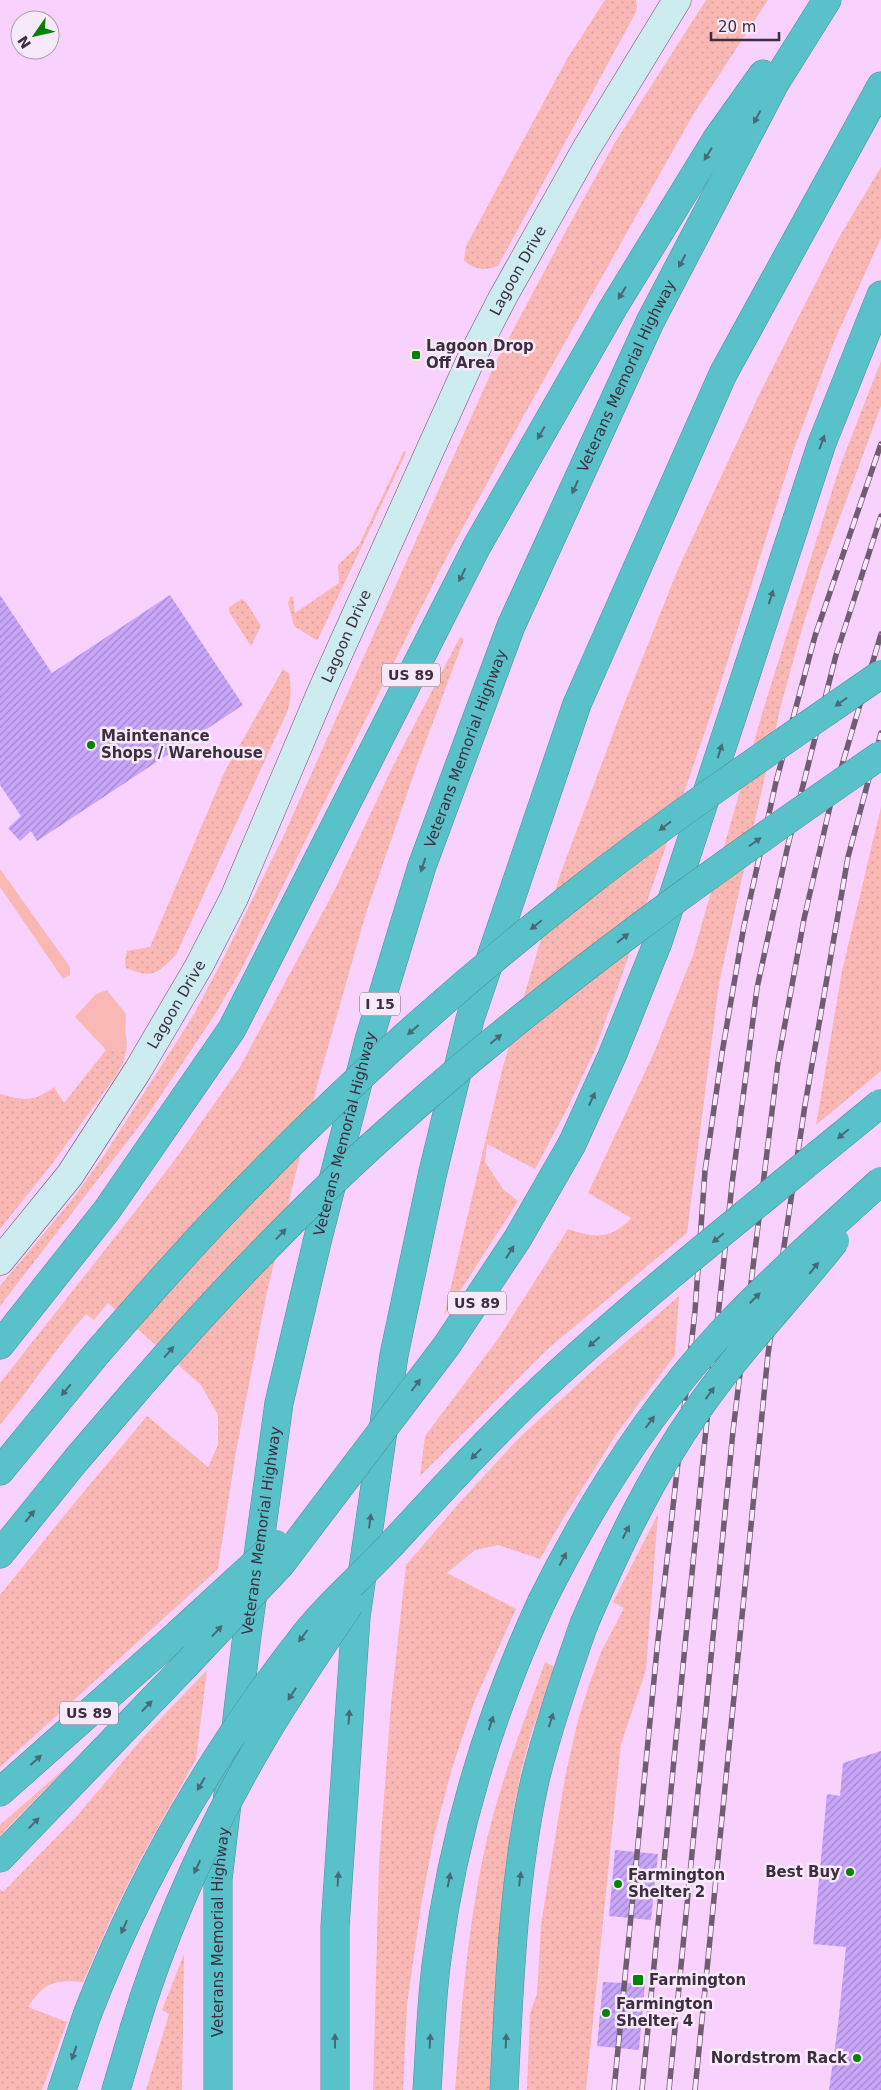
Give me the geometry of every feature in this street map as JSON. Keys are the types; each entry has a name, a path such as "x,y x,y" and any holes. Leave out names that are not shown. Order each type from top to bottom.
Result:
{"highway":[{"name":"US 89","path":"0,1345 107,1210 232,1029 477,546 613,308 716,140 816,0"},
{"name":"Veterans Memorial Highway","path":"218,2090 218,1880 246,1643 279,1403 368,1040 422,866 511,626 650,322 775,83 827,0"},
{"path":"335,2090 335,1926 356,1617 394,1356 432,1176 470,1019 577,704 723,374 881,86"},
{"name":"US 89","path":"0,1792 266,1553 366,1452 473,1308 518,1238 572,1144 612,1056 658,942 822,443 869,321 881,296"},
{"path":"0,1471 97,1353 219,1216 379,1061 522,936 610,867 684,812 881,674"},
{"path":"0,1554 76,1460 207,1311 287,1228 398,1122 515,1023 640,925 881,755"},
{"path":"62,2090 87,2015 132,1909 203,1781 248,1710 309,1629 386,1551 483,1446 565,1367 881,1103"},
{"path":"427,2090 437,1958 458,1836 508,1676 541,1602 576,1535 602,1492 641,1434 695,1364 751,1302 881,1182"},
{"path":"504,2090 509,1986 516,1910 527,1826 535,1781 548,1733 584,1624 605,1574 632,1520 658,1471 696,1411 750,1340 811,1272 881,1182"},
{"path":"0,1858 184,1667 280,1564 366,1452"},
{"path":"116,2090 134,2029 168,1932 224,1811 260,1744 386,1551"}],"street":[{"name":"Lagoon Drive","path":"0,1261 70,1175 138,1070 199,966 234,898 323,688 472,357 503,297 586,149 677,0"}],"shaded area":[{"path":"605,0 636,0 636,12 498,266 488,269 475,268 464,260 466,246 567,59"},
{"path":"706,0 768,0 693,115 523,417 442,566 242,968 216,1013 147,1116 0,1306 0,1286 71,1201 105,1154 193,1016 283,837 495,364 614,144"},
{"path":"881,167 881,238 833,344 794,449 712,711 594,1052 567,1109 535,1169 487,1144 485,1162 503,1189 518,1201 444,1316 502,1070 560,875 623,707 678,569 760,393 838,239"},
{"path":"881,361 881,406 822,566 802,629 781,705 742,878 719,984 687,1233 550,1347 420,1476 425,1436 498,1339 568,1229 593,1235 609,1234 624,1225 631,1218 588,1193 653,1055 693,955 764,707 813,551 840,466"},
{"path":"404,451 406,452 405,455 316,640 294,626 288,603 290,597 293,596 295,613 339,583 338,565 359,545"},
{"path":"242,599 246,602 261,626 251,646 229,612 229,607"},
{"path":"460,637 464,639 417,765 366,913 317,1086 267,1292 236,1451 218,1569 0,1767 0,1595 147,1416 208,1467 218,1445 218,1415 201,1385 108,1303 94,1320 86,1314 0,1425 0,1383 174,1161 240,1067 334,891 393,766"},
{"path":"283,669 289,673 290,678 291,696 288,710 176,955 164,967 154,973 143,973 126,968 127,951 150,947 225,771"},
{"path":"881,807 881,1071 816,1125 842,971"},
{"path":"0,869 70,967 70,975 63,979 0,887"},
{"path":"107,990 126,1014 125,1040 118,1050 106,1050 75,1017 96,994"},
{"path":"125,1030 126,1053 117,1074 52,1164 0,1229 0,1094 28,1099 47,1092 54,1087 64,1103 106,1050 118,1050 124,1040"},
{"path":"679,1296 675,1355 617,1433 540,1559 498,1545 475,1550 447,1573 516,1609 475,1700 453,1765 434,1836 421,1906 407,2005 403,2090 373,2090 379,1863 391,1704 406,1565 517,1440 591,1372"},
{"path":"658,1514 646,1670 621,1744 586,2090 527,2090 530,2013 537,1994 541,1925 565,1777 578,1720 589,1685 601,1652 624,1608 613,1602"},
{"path":"545,1662 555,1667 532,1731 521,1771 505,1871 489,2090 455,2090 462,2002 477,1886 483,1857 495,1807"},
{"path":"207,1670 196,1759 141,1858 114,1912 83,1982 65,1981 51,1984 39,1993 28,2007 67,2022 42,2090 0,2090 0,1889 3,1892 76,1817 146,1734"},
{"path":"72,1762 6,1829 0,1836 0,1825"},
{"path":"184,1954 182,2090 146,2090 169,2014 162,2010"}],"building":[{"name":"Maintenance Shops / Warehouse","path":"0,595 52,673 170,595 243,705 37,841 31,831 20,841 8,828 21,816 0,785"},
{"name":"Best Buy","path":"881,1751 881,2090 829,2090 846,1947 813,1944 827,1794 840,1796 843,1763"},
{"path":"615,1850 658,1854 651,1920 609,1916"},
{"path":"603,1982 645,1984 639,2050 597,2046"}],"railway":[{"path":"614,2090 657,1649 695,1311 705,1171 722,1053 744,926 776,782 815,636 881,444"},
{"path":"642,2090 705,1439 732,1184 757,988 788,845 836,655 881,516"},
{"path":"669,2090 733,1431 778,1062 804,919 831,802 881,634"},
{"path":"695,2090 768,1354 805,1105 848,857 881,733"}],"place":[{"name":"Lagoon Drop Off Area","path":"416,355"},
{"name":"Maintenance Shops / Warehouse","path":"91,745"},
{"name":"Best Buy","path":"850,1872"},
{"name":"Farmington Shelter 2","path":"618,1884"},
{"name":"Farmington","path":"638,1980"},
{"name":"Farmington Shelter 4","path":"606,2013"},
{"name":"Nordstrom Rack","path":"857,2058"}]}
